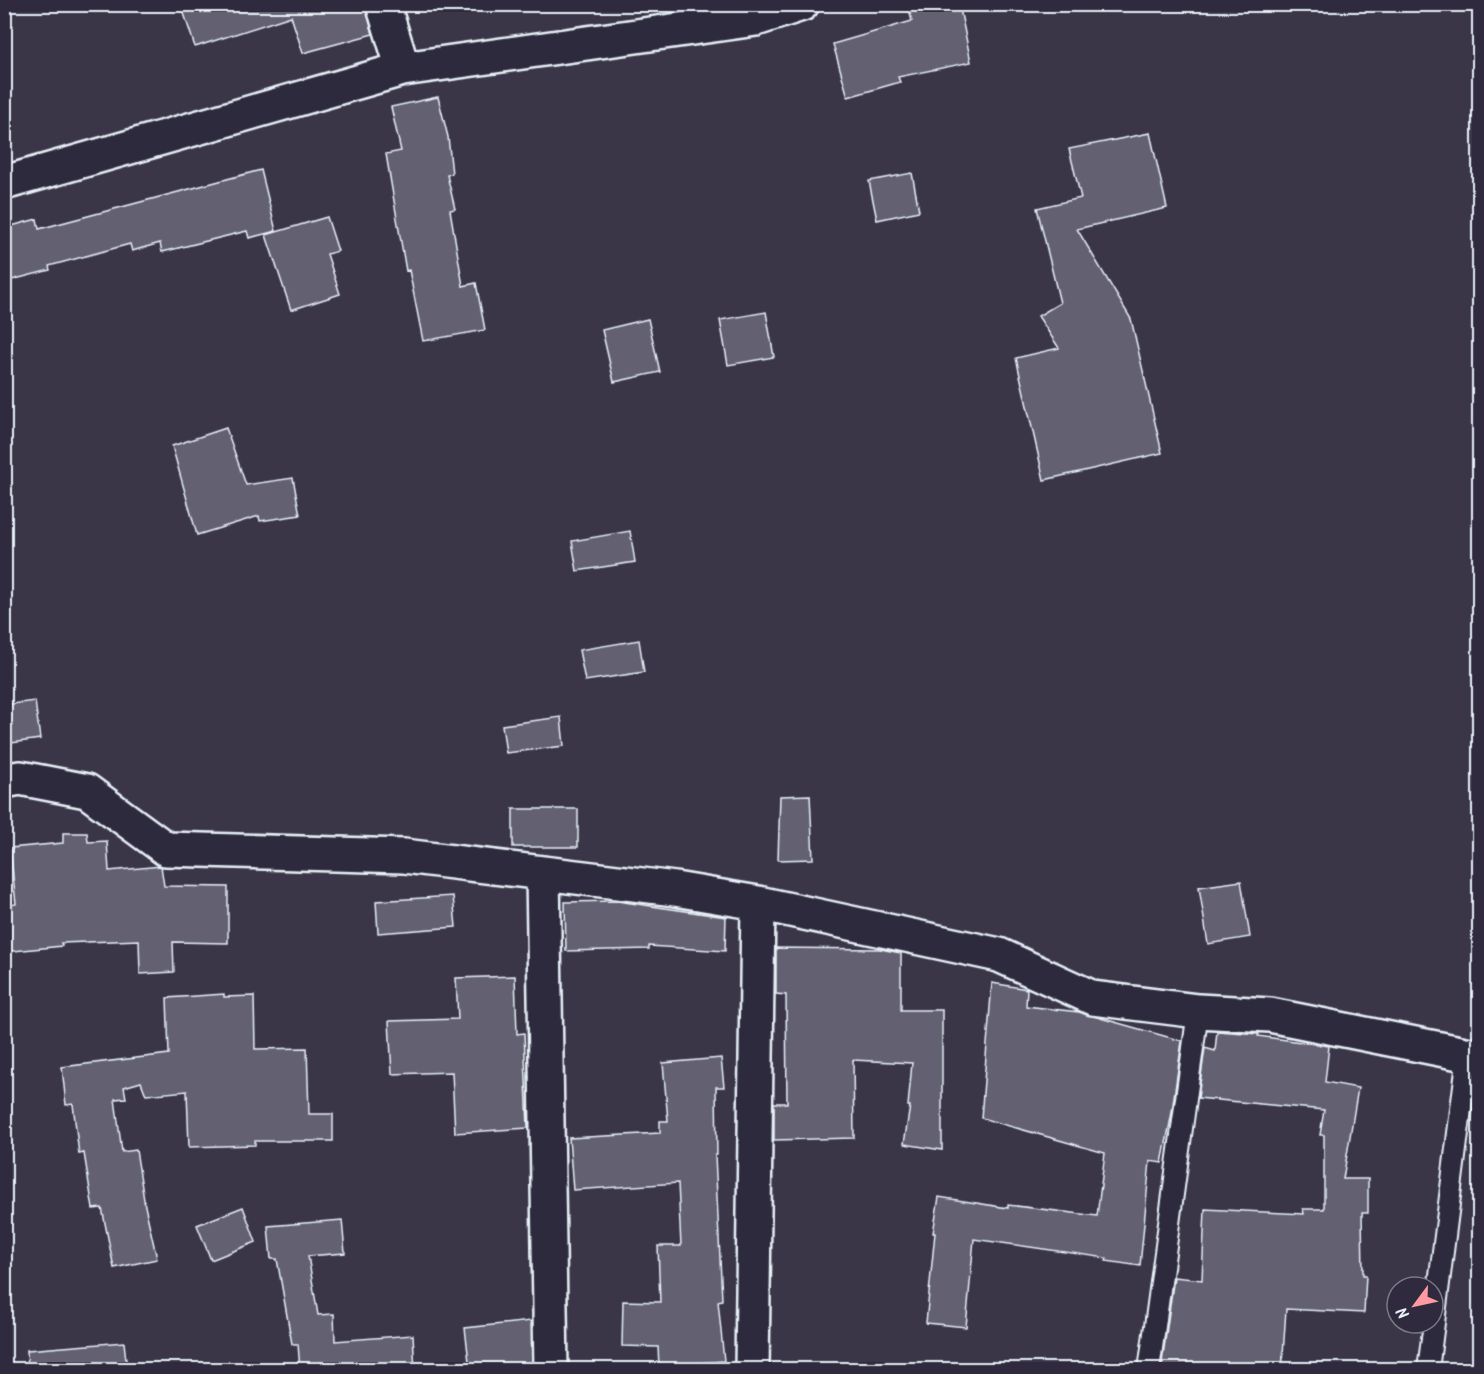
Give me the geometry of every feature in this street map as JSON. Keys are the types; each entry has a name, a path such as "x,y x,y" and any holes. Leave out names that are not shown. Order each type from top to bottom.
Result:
{"street":[{"path":"383,4 403,69"},
{"path":"4,183 403,69 756,19 802,4"},
{"path":"4,781 21,778 87,791 166,849 404,856 675,889 758,903 999,955 1093,998 1198,1011 1270,1015 1474,1056"},
{"path":"543,873 551,1370"},
{"path":"752,1370 758,903"}],"lane":[{"path":"1149,1370 1198,1011"},
{"path":"1428,1370 1474,1056"}],"building":[{"path":"181,4 365,4 373,34 303,53 291,16 195,47"},
{"path":"938,4 959,4 971,62 898,77 900,82 848,97 833,44 912,21 909,10"},
{"path":"438,97 448,137 452,174 447,175 455,209 450,210 463,286 476,283 485,330 423,341 409,270 406,271 386,154 401,151 391,107"},
{"path":"1150,133 1167,208 1077,229 1131,319 1162,453 1044,480 1016,358 1059,348 1038,316 1060,303 1037,208 1081,198 1069,149"},
{"path":"261,170 276,231 249,238 247,231 162,252 160,243 132,251 130,244 49,266 50,270 4,282 4,228 37,219 39,229"},
{"path":"912,173 919,211 877,220 869,181"},
{"path":"327,217 338,251 327,254 340,294 291,310 266,235"},
{"path":"766,312 774,357 728,365 720,320"},
{"path":"648,319 660,372 614,382 602,330"},
{"path":"226,428 246,485 293,478 300,515 260,521 259,516 197,535 172,446"},
{"path":"630,531 635,562 577,571 572,541"},
{"path":"639,640 644,672 585,681 579,650"},
{"path":"35,701 40,739 4,744 4,705"},
{"path":"561,717 564,746 506,753 502,725"},
{"path":"810,795 813,859 778,860 780,796"},
{"path":"513,809 578,809 578,847 513,847"},
{"path":"63,833 87,833 88,842 107,841 109,871 161,866 164,886 228,887 228,943 173,942 174,972 140,974 139,940 61,943 62,946 4,952 4,906 16,904 10,848 63,843"},
{"path":"1241,881 1250,937 1208,944 1199,887"},
{"path":"453,896 456,927 378,933 376,901"},
{"path":"617,901 726,917 725,951 649,946 649,949 566,951 565,902"},
{"path":"776,948 880,949 901,953 901,1010 942,1010 942,1150 904,1144 910,1106 908,1106 912,1063 853,1060 854,1138 774,1140 774,1103 787,1103 786,995 776,994"},
{"path":"515,976 517,1034 524,1033 528,1128 455,1133 452,1072 392,1074 389,1021 458,1019 456,978"},
{"path":"992,983 1027,989 1026,1006 1079,1012 1182,1041 1171,1118 1162,1163 1150,1161 1140,1266 1106,1261 1107,1258 974,1239 966,1327 926,1323 935,1233 933,1233 939,1197 1008,1208 1008,1205 1097,1216 1105,1153 981,1118"},
{"path":"224,994 224,997 254,996 255,1049 307,1048 309,1114 333,1114 333,1141 255,1141 255,1145 189,1147 187,1091 146,1095 141,1082 124,1087 126,1098 115,1099 122,1152 136,1150 157,1259 114,1268 102,1208 93,1209 84,1153 79,1154 73,1104 66,1105 62,1067 169,1054 167,998"},
{"path":"1217,1031 1259,1034 1258,1036 1329,1046 1325,1082 1358,1088 1343,1179 1368,1179 1368,1213 1362,1213 1363,1275 1366,1275 1364,1313 1286,1309 1282,1370 1161,1370 1174,1277 1202,1280 1205,1209 1304,1214 1303,1209 1324,1209 1324,1135 1320,1135 1324,1110 1198,1098 1205,1048 1215,1051"},
{"path":"721,1058 724,1087 716,1087 717,1155 715,1155 722,1300 718,1301 724,1361 659,1366 658,1347 622,1346 623,1301 660,1302 658,1246 681,1246 678,1183 573,1190 569,1138 660,1133 660,1121 668,1121 663,1063"},
{"path":"243,1207 256,1242 211,1260 197,1225"},
{"path":"342,1220 345,1253 308,1256 318,1315 334,1314 335,1341 413,1335 415,1370 300,1370 298,1344 292,1344 277,1259 271,1259 268,1226"},
{"path":"531,1321 532,1370 470,1370 465,1328"},
{"path":"124,1342 127,1370 28,1370 27,1350"}]}
